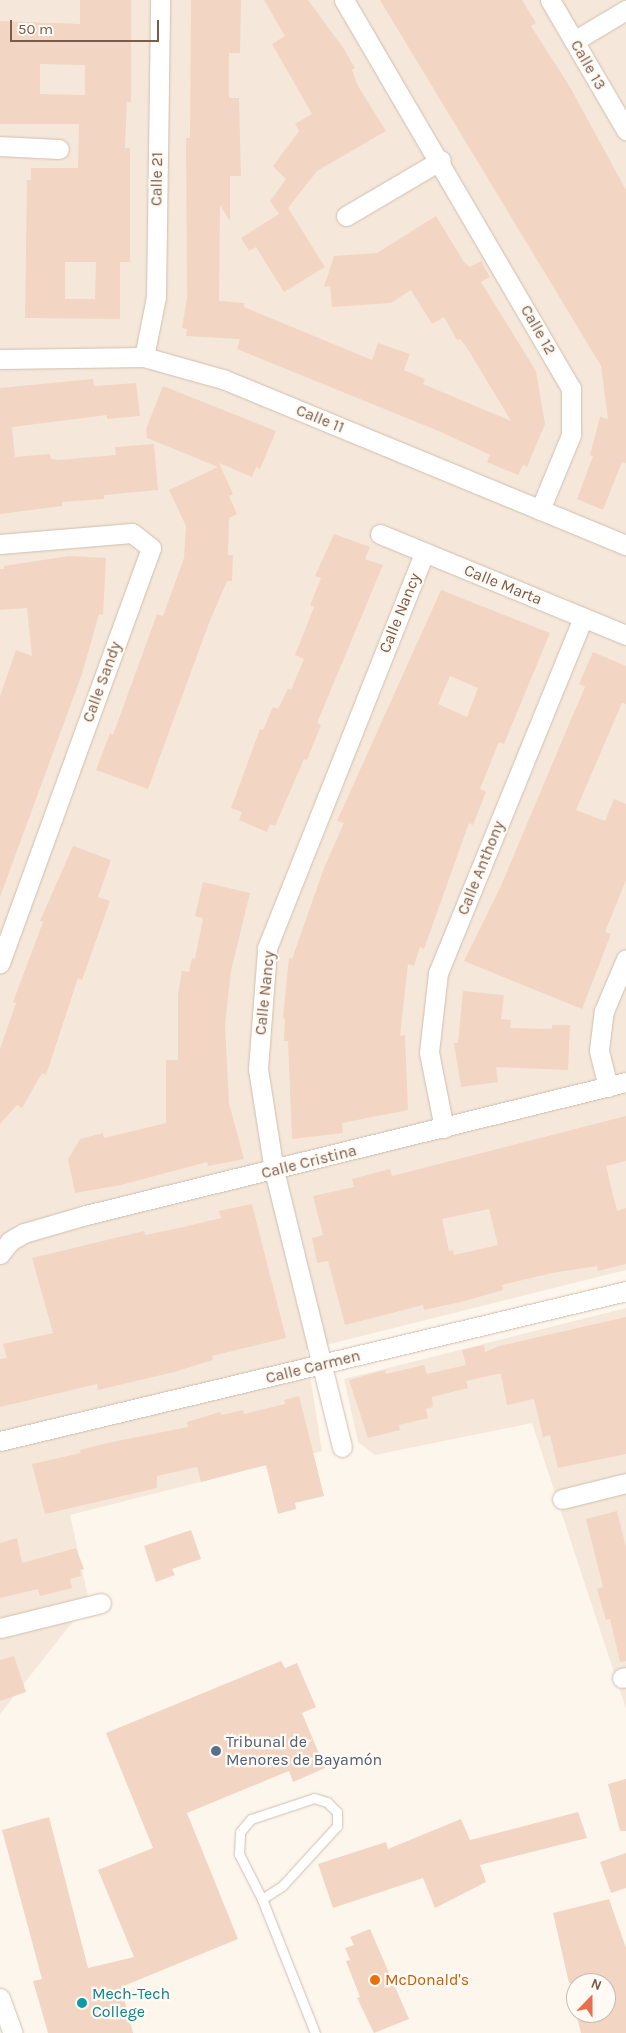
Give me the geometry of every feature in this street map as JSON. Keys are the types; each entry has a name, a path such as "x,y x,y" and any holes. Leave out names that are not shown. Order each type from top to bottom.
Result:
{"street":[{"name":"Calle 21","path":"144,357 156,297 160,0"},
{"name":"Calle 12","path":"344,0 440,160 572,388 571,435 540,510"},
{"name":"Calle 13","path":"550,0 626,130"},
{"path":"574,41 626,10"},
{"path":"0,146 59,148"},
{"path":"346,216 440,160"},
{"name":"Calle 11","path":"0,359 144,357 223,379 626,545"},
{"name":"Calle Sandy","path":"0,544 132,533 151,548 0,963"},
{"name":"Calle Marta","path":"380,534 626,635"},
{"name":"Calle Nancy","path":"342,1447 274,1171 258,1069 267,948 424,553"},
{"name":"Calle Anthony","path":"444,1128 429,1052 438,973 583,618"},
{"path":"617,1085 598,1050 604,1011 626,959"},
{"name":"Calle Cristina","path":"0,1254 10,1241 24,1233 86,1215 274,1171 617,1085"},
{"name":"Calle Carmen","path":"0,1441 626,1291"},
{"path":"562,1499 626,1483"},
{"path":"0,1628 101,1603"},
{"path":"0,1998 13,2033"}],"lane":[{"path":"262,1899 282,1886 337,1826 337,1812 327,1802 314,1798 304,1800 251,1819 240,1832 239,1854 262,1899 315,2033"}],"shaded area":[{"path":"0,0 626,0 626,1270 306,1350 322,1451 70,1515 89,1601 0,1714"},
{"path":"626,1308 626,1709 532,1423 375,1455 358,1442 344,1379"}],"building":[{"path":"80,0 131,0 131,102 127,102 125,148 130,148 130,262 120,262 120,319 25,318 27,180 31,180 31,168 78,168 79,124 0,124 0,21 80,24","holes":["40,64 85,65 85,95 40,94","65,262 96,262 95,299 65,299"]},
{"path":"191,0 241,0 240,53 229,53 229,98 239,98 241,176 230,176 230,221 220,205 219,301 244,303 244,307 372,360 378,343 410,354 404,370 425,379 423,384 511,421 467,348 460,339 457,340 444,317 432,324 411,290 391,303 332,307 330,286 324,287 334,256 377,253 436,216 464,262 470,267 481,261 490,277 481,282 536,371 545,424 527,467 523,465 518,475 487,462 490,455 441,432 237,349 240,339 186,336 187,329 182,328 187,298 186,138 190,138"},
{"path":"264,0 308,0 344,49 355,68 352,70 358,86 386,131 317,171 288,208 325,267 284,292 256,247 249,251 241,238 279,214 270,201 286,179 273,166 299,131 295,124 312,114 272,44 285,36"},
{"path":"380,0 522,0 536,23 531,26 570,87 626,190 626,463 622,462 603,510 577,499 593,456 590,455 600,417 608,419 601,366"},
{"path":"93,379 94,386 136,383 140,416 107,419 107,415 12,427 15,457 50,454 51,459 58,460 116,455 115,447 154,444 158,490 104,495 104,499 62,502 62,506 0,514 0,388"},
{"path":"163,386 276,431 260,469 256,467 252,477 219,463 233,494 229,496 237,514 229,518 228,555 233,555 232,581 227,581 209,623 148,789 96,770 110,733 113,735 157,614 163,616 184,558 186,526 169,490 218,467 147,438 146,429"},
{"path":"334,534 370,547 365,559 383,565 317,723 321,725 307,760 304,759 275,826 270,824 267,832 239,820 242,812 231,808 260,729 263,730 273,707 278,709 288,689 291,690 304,659 295,655 314,607 310,605 321,578 315,576"},
{"path":"69,556 106,558 103,615 99,614 82,674 0,897 0,696 16,650 32,656 27,608 0,610 0,569 4,569 4,566"},
{"path":"441,590 550,633 504,744 499,742 480,789 486,792 473,825 469,823 424,949 420,947 414,966 408,964 400,1036 405,1035 408,1110 342,1123 343,1133 292,1139 288,1041 284,1041 285,1019 283,1018 289,958 292,959 324,868 344,823 337,821","holes":["450,676 478,688 467,717 438,704"]},
{"path":"593,652 626,666 626,704 622,703 576,810 605,821 614,799 626,804 626,880 605,932 611,934 582,1009 464,961 500,888 585,687 579,684"},
{"path":"73,846 111,860 98,897 110,901 82,980 78,978 46,1075 42,1073 22,1108 17,1105 0,1124 0,1049 16,1003 13,1002 43,922 40,921"},
{"path":"203,882 250,893 231,971 225,1025 229,1103 244,1159 208,1166 207,1162 121,1185 75,1193 68,1159 80,1139 103,1133 104,1138 166,1123 166,1060 178,1060 178,994 182,971 189,972 192,958 195,959 203,918 195,916"},
{"path":"463,991 504,995 501,1019 511,1020 510,1028 552,1029 552,1025 570,1025 568,1070 496,1067 498,1082 461,1087 454,1043 458,1043"},
{"path":"626,1116 626,1161 606,1166 617,1211 626,1208 626,1264 598,1271 597,1266 552,1273 502,1285 503,1290 465,1301 424,1310 423,1305 345,1325 328,1261 317,1263 312,1238 323,1235 313,1196 354,1187 352,1179 390,1169 392,1176","holes":["489,1209 498,1245 454,1255 453,1250 449,1251 442,1219"]},
{"path":"252,1204 286,1338 212,1356 213,1360 174,1372 98,1390 97,1384 0,1407 0,1359 7,1358 3,1344 53,1333 32,1258 144,1231 145,1235 221,1218 219,1211"},
{"path":"626,1317 626,1454 558,1468 550,1435 543,1437 534,1399 507,1405 501,1374 466,1381 468,1388 432,1397 433,1407 426,1409 428,1418 399,1425 400,1430 368,1438 349,1380 385,1370 386,1374 424,1365 427,1374 466,1365 462,1350 484,1345 485,1352 499,1346"},
{"path":"299,1396 324,1496 295,1503 296,1509 278,1514 266,1465 201,1482 197,1467 157,1476 157,1488 45,1514 32,1464 81,1453 80,1450 107,1443 188,1427 187,1422 220,1412 222,1415 243,1410 244,1414 285,1404 284,1400"},
{"path":"617,1511 626,1547 626,1661 620,1662 610,1619 606,1620 597,1589 603,1587 586,1519"},
{"path":"191,1530 201,1559 172,1569 175,1575 156,1582 144,1546"},
{"path":"17,1538 22,1563 76,1548 84,1569 80,1570 81,1576 70,1579 72,1588 40,1596 38,1589 0,1598 0,1543"},
{"path":"14,1656 26,1692 0,1701 0,1660"},
{"path":"281,1661 285,1668 297,1663 316,1707 302,1713 325,1768 293,1782 289,1771 187,1813 238,1939 121,1987 133,2033 48,2033 33,1981 42,1979 2,1830 49,1817 88,1968 134,1957 98,1870 153,1848 106,1733"},
{"path":"626,1779 626,1831 620,1831 608,1784"},
{"path":"578,1812 587,1838 480,1865 486,1882 435,1908 423,1878 333,1908 318,1864 386,1842 388,1849 461,1819 470,1840"},
{"path":"626,1853 626,1888 611,1893 600,1862"},
{"path":"609,1899 626,1948 626,2033 581,2033 578,2023 616,2023 616,1973 567,1973 553,1913"},
{"name":"McDonald's","path":"370,1929 409,2019 374,2033 357,1998 360,1997 346,1961 350,1960 345,1948 354,1945 350,1937"}],"place":[{"name":"Tribunal de Menores de Bayamón","path":"216,1751"},
{"name":"McDonald's","path":"375,1980"},
{"name":"Mech-Tech College","path":"82,2003"}]}
